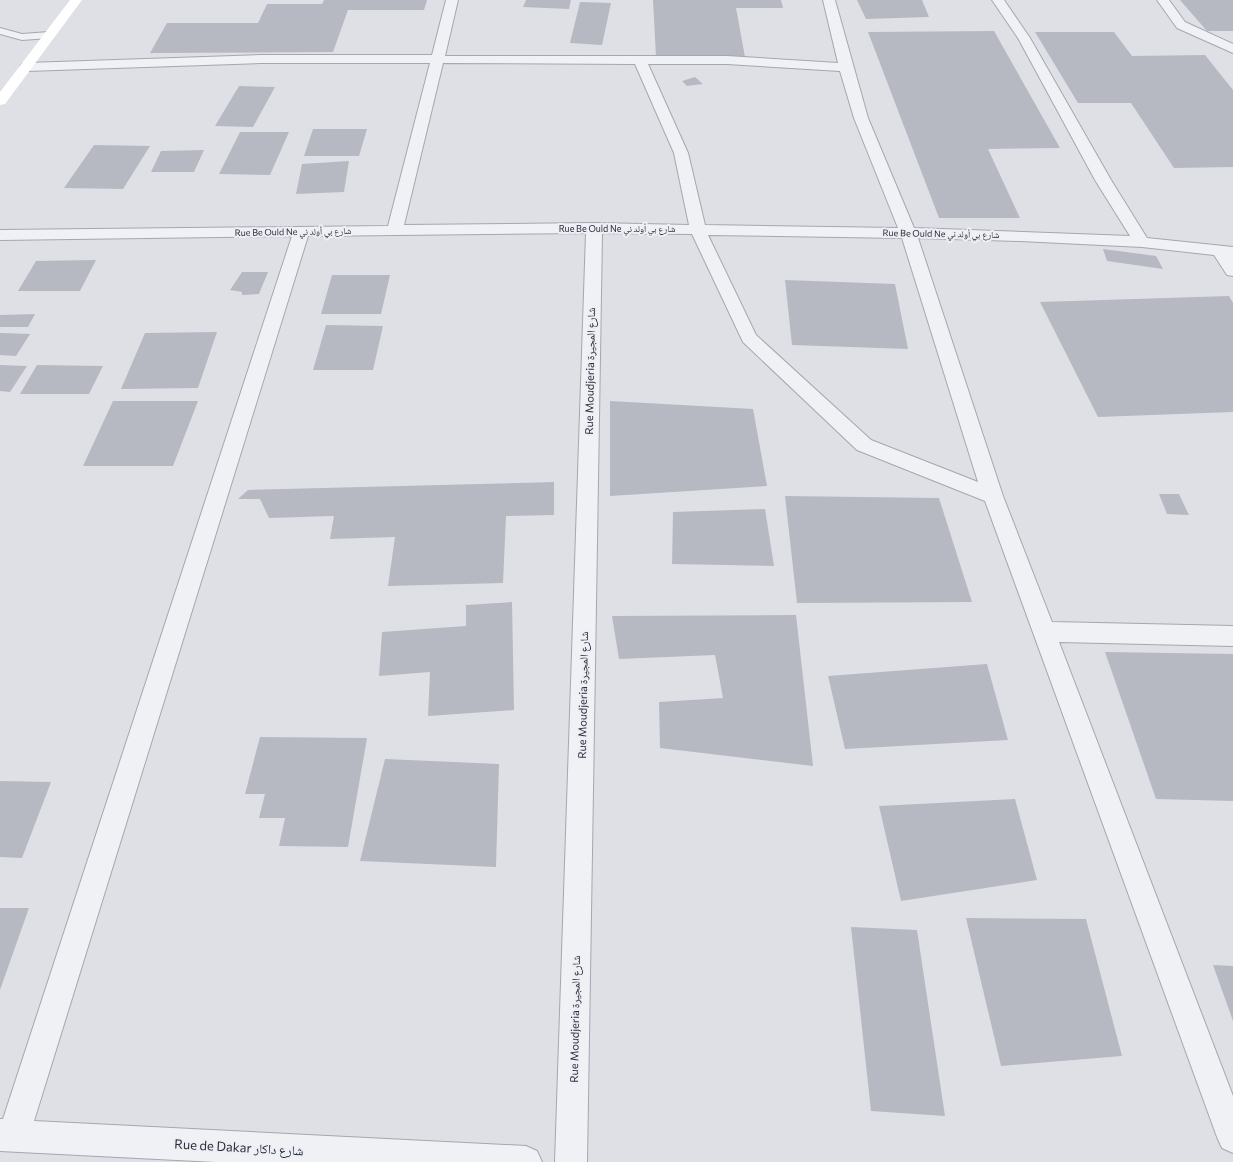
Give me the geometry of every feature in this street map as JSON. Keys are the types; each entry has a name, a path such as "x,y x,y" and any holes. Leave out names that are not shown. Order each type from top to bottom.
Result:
{"main road":[{"path":"0,101 76,0"}],"street":[{"path":"395,231 452,0"},
{"path":"829,0 861,118 908,232 993,496 1233,1137"},
{"path":"998,0 1024,38 1103,180 1142,242"},
{"path":"1163,0 1181,25 1233,49"},
{"path":"27,67 260,59 727,60 846,67"},
{"path":"638,60 681,154 698,230 749,338 864,445 993,496"},
{"name":"Rue Be Ould Ne شارع بي أولد ني","path":"0,235 594,228 908,232 1142,242 1226,252"},
{"name":"Rue Moudjeria شارع المجيرة","path":"571,1162 594,228"},
{"path":"7,1135 301,232"},
{"path":"1226,252 1233,271"},
{"path":"1045,632 1233,636"},
{"name":"Rue de Dakar شارع داكار","path":"7,1135 526,1162"}],"lane":[{"path":"0,31 22,37 49,35"}],"building":[{"path":"324,0 427,0 424,10 348,10 333,52 150,53 167,23 258,23 267,4 322,4"},
{"path":"526,0 571,0 569,9 523,7"},
{"path":"653,0 781,0 783,8 736,8 745,57 656,57"},
{"path":"857,0 922,0 929,17 866,19"},
{"path":"1180,0 1233,0 1233,31 1207,31"},
{"path":"580,2 611,3 602,45 570,43"},
{"path":"994,31 1060,148 988,149 1020,218 939,218 868,32"},
{"path":"1035,32 1114,32 1132,56 1205,55 1233,90 1233,167 1174,168 1131,103 1078,103"},
{"path":"695,77 703,84 687,86 682,81"},
{"path":"239,86 275,87 253,127 215,126"},
{"path":"313,129 367,129 359,156 304,156"},
{"path":"240,132 289,132 270,175 219,174"},
{"path":"94,145 150,146 123,189 64,188"},
{"path":"204,150 194,172 151,172 161,151"},
{"path":"349,161 344,192 296,194 302,164"},
{"path":"1103,249 1156,256 1163,269 1107,261"},
{"path":"96,260 80,291 18,291 36,261"},
{"path":"242,272 268,272 259,294 242,295 242,292 230,290"},
{"path":"332,275 390,275 381,314 321,314"},
{"path":"785,280 895,284 908,349 792,345"},
{"path":"1229,296 1233,303 1233,412 1098,417 1040,302"},
{"path":"35,314 28,327 0,327 0,315"},
{"path":"326,325 383,326 373,370 313,370"},
{"path":"217,332 198,388 121,389 145,333"},
{"path":"0,333 30,334 16,356 0,355"},
{"path":"0,365 27,366 10,392 0,391"},
{"path":"37,365 103,366 89,394 20,394"},
{"path":"113,401 198,401 173,466 83,466"},
{"path":"610,401 753,409 767,486 610,496"},
{"path":"554,482 554,515 506,516 503,583 388,586 395,537 330,539 334,516 269,518 260,499 238,499 248,490"},
{"path":"1159,494 1179,494 1189,515 1167,514"},
{"path":"785,496 939,498 972,602 797,603"},
{"path":"765,509 774,566 672,564 673,512"},
{"path":"512,602 514,710 428,716 430,672 379,676 382,632 466,626 466,605"},
{"path":"796,615 813,766 660,748 659,702 723,698 715,655 619,659 612,616"},
{"path":"1105,652 1233,654 1233,801 1156,799"},
{"path":"987,664 1008,740 845,749 828,676"},
{"path":"260,737 367,738 348,847 279,846 285,818 259,818 265,794 245,794"},
{"path":"385,759 499,764 496,867 360,861"},
{"path":"0,781 51,782 22,858 0,857"},
{"path":"1015,799 1037,880 901,901 879,806"},
{"path":"0,908 29,908 0,990"},
{"path":"966,918 1086,919 1122,1056 1001,1066"},
{"path":"851,927 917,930 945,1116 871,1111"},
{"path":"1213,965 1233,966 1233,1021"}]}
